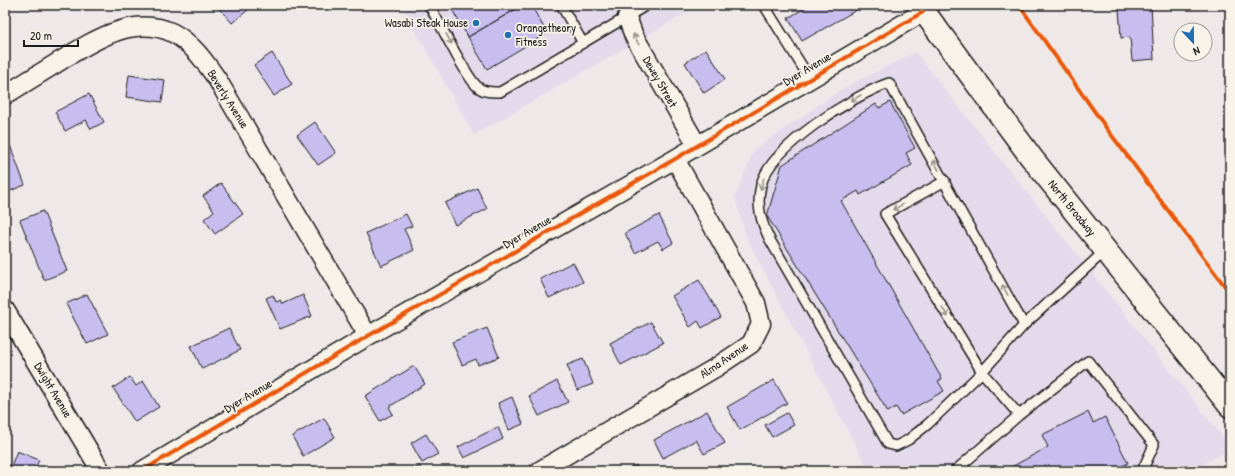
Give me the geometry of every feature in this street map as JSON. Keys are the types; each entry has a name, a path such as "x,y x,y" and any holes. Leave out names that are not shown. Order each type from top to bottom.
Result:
{"main road":[{"name":"North Broadway","path":"921,8 1031,157 1230,406"}],"street":[{"name":"Dyer Avenue","path":"142,471 368,336 675,159 810,79 921,8"},
{"name":"Dewey Street","path":"627,17 634,36 697,145"},
{"name":"Beverly Avenue","path":"5,95 92,41 111,32 132,27 153,27 173,33 191,46 217,79 368,336"},
{"name":"Alma Avenue","path":"539,471 716,368 751,344 761,324 753,297 675,159"},
{"name":"Dwight Avenue","path":"5,310 101,471"}],"lane":[{"path":"429,5 474,82 479,88 489,92 500,92 647,5"},
{"path":"560,5 583,43"},
{"path":"764,5 810,79"},
{"path":"1024,325 889,83 872,89 853,100 786,148 769,167 761,184 758,205 761,222 888,444 896,446 908,440 928,424 982,372 1024,325 1106,250"},
{"path":"944,181 885,214 982,372 1019,415"},
{"path":"955,471 1019,415 1088,361 1154,445 1142,471"}],"shaded area":[{"path":"401,5 700,5 474,135"},
{"path":"915,52 1230,446 1230,449 1192,471 869,471 746,237 735,197 754,150 842,89"}],"building":[{"path":"216,5 245,5 249,9 232,23"},
{"name":"Wasabi Steak House","path":"457,5 523,5 468,37 451,8"},
{"name":"Orangetheory Fitness","path":"523,5 531,5 547,33 487,69 468,37"},
{"path":"810,5 859,5 860,8 802,41 788,18"},
{"path":"1151,5 1154,59 1132,61 1130,37 1121,38 1119,8"},
{"path":"706,49 725,79 704,93 685,63"},
{"path":"272,53 292,84 274,96 254,65"},
{"path":"129,75 165,80 162,102 126,97"},
{"path":"89,94 104,122 91,129 86,120 65,131 55,112"},
{"path":"890,102 915,148 906,153 912,165 860,195 858,191 841,201 942,379 938,381 944,391 901,415 896,407 888,412 767,216 782,165 876,104 879,108"},
{"path":"315,122 336,153 318,165 297,135"},
{"path":"8,140 25,185 5,193 5,141"},
{"path":"221,183 243,214 215,234 204,219 214,211 203,196"},
{"path":"477,188 487,209 455,225 445,203"},
{"path":"43,211 67,271 44,280 20,220"},
{"path":"406,214 412,226 404,229 414,250 381,266 366,233"},
{"path":"659,215 673,243 663,249 658,241 635,253 625,233"},
{"path":"573,262 583,282 549,298 540,279"},
{"path":"699,280 721,317 702,328 698,321 690,327 672,296"},
{"path":"87,294 108,334 87,344 66,304"},
{"path":"273,295 276,302 281,300 283,304 303,295 312,316 280,329 266,298"},
{"path":"651,322 663,343 621,365 610,343"},
{"path":"229,328 240,350 202,369 191,346"},
{"path":"487,328 499,357 478,365 476,359 462,365 452,342"},
{"path":"583,359 593,384 577,390 567,365"},
{"path":"414,366 425,384 389,407 393,414 380,421 365,396"},
{"path":"130,377 136,386 143,381 159,407 135,422 113,388"},
{"path":"774,380 787,403 740,430 727,407"},
{"path":"557,381 568,402 539,416 529,396"},
{"path":"512,397 523,424 509,430 498,403"},
{"path":"707,411 725,443 704,454 696,440 663,458 654,440"},
{"path":"1088,412 1093,423 1105,417 1128,463 1119,468 1121,471 1004,471 1048,447 1042,435"},
{"path":"787,413 794,425 772,437 765,425"},
{"path":"324,418 335,437 303,456 292,436"},
{"path":"498,427 503,439 464,458 458,447"},
{"path":"426,434 438,454 422,463 411,443"},
{"path":"17,451 39,460 34,471 9,471"},
{"path":"636,465 639,471 625,471"},
{"path":"420,466 422,471 408,471"}],"cycle path":[{"path":"1019,5 1107,129 1230,293"},
{"path":"142,471 368,336 675,159 923,12"}],"place":[{"name":"Wasabi Steak House","path":"476,23"},
{"name":"Orangetheory Fitness","path":"508,35"}]}
